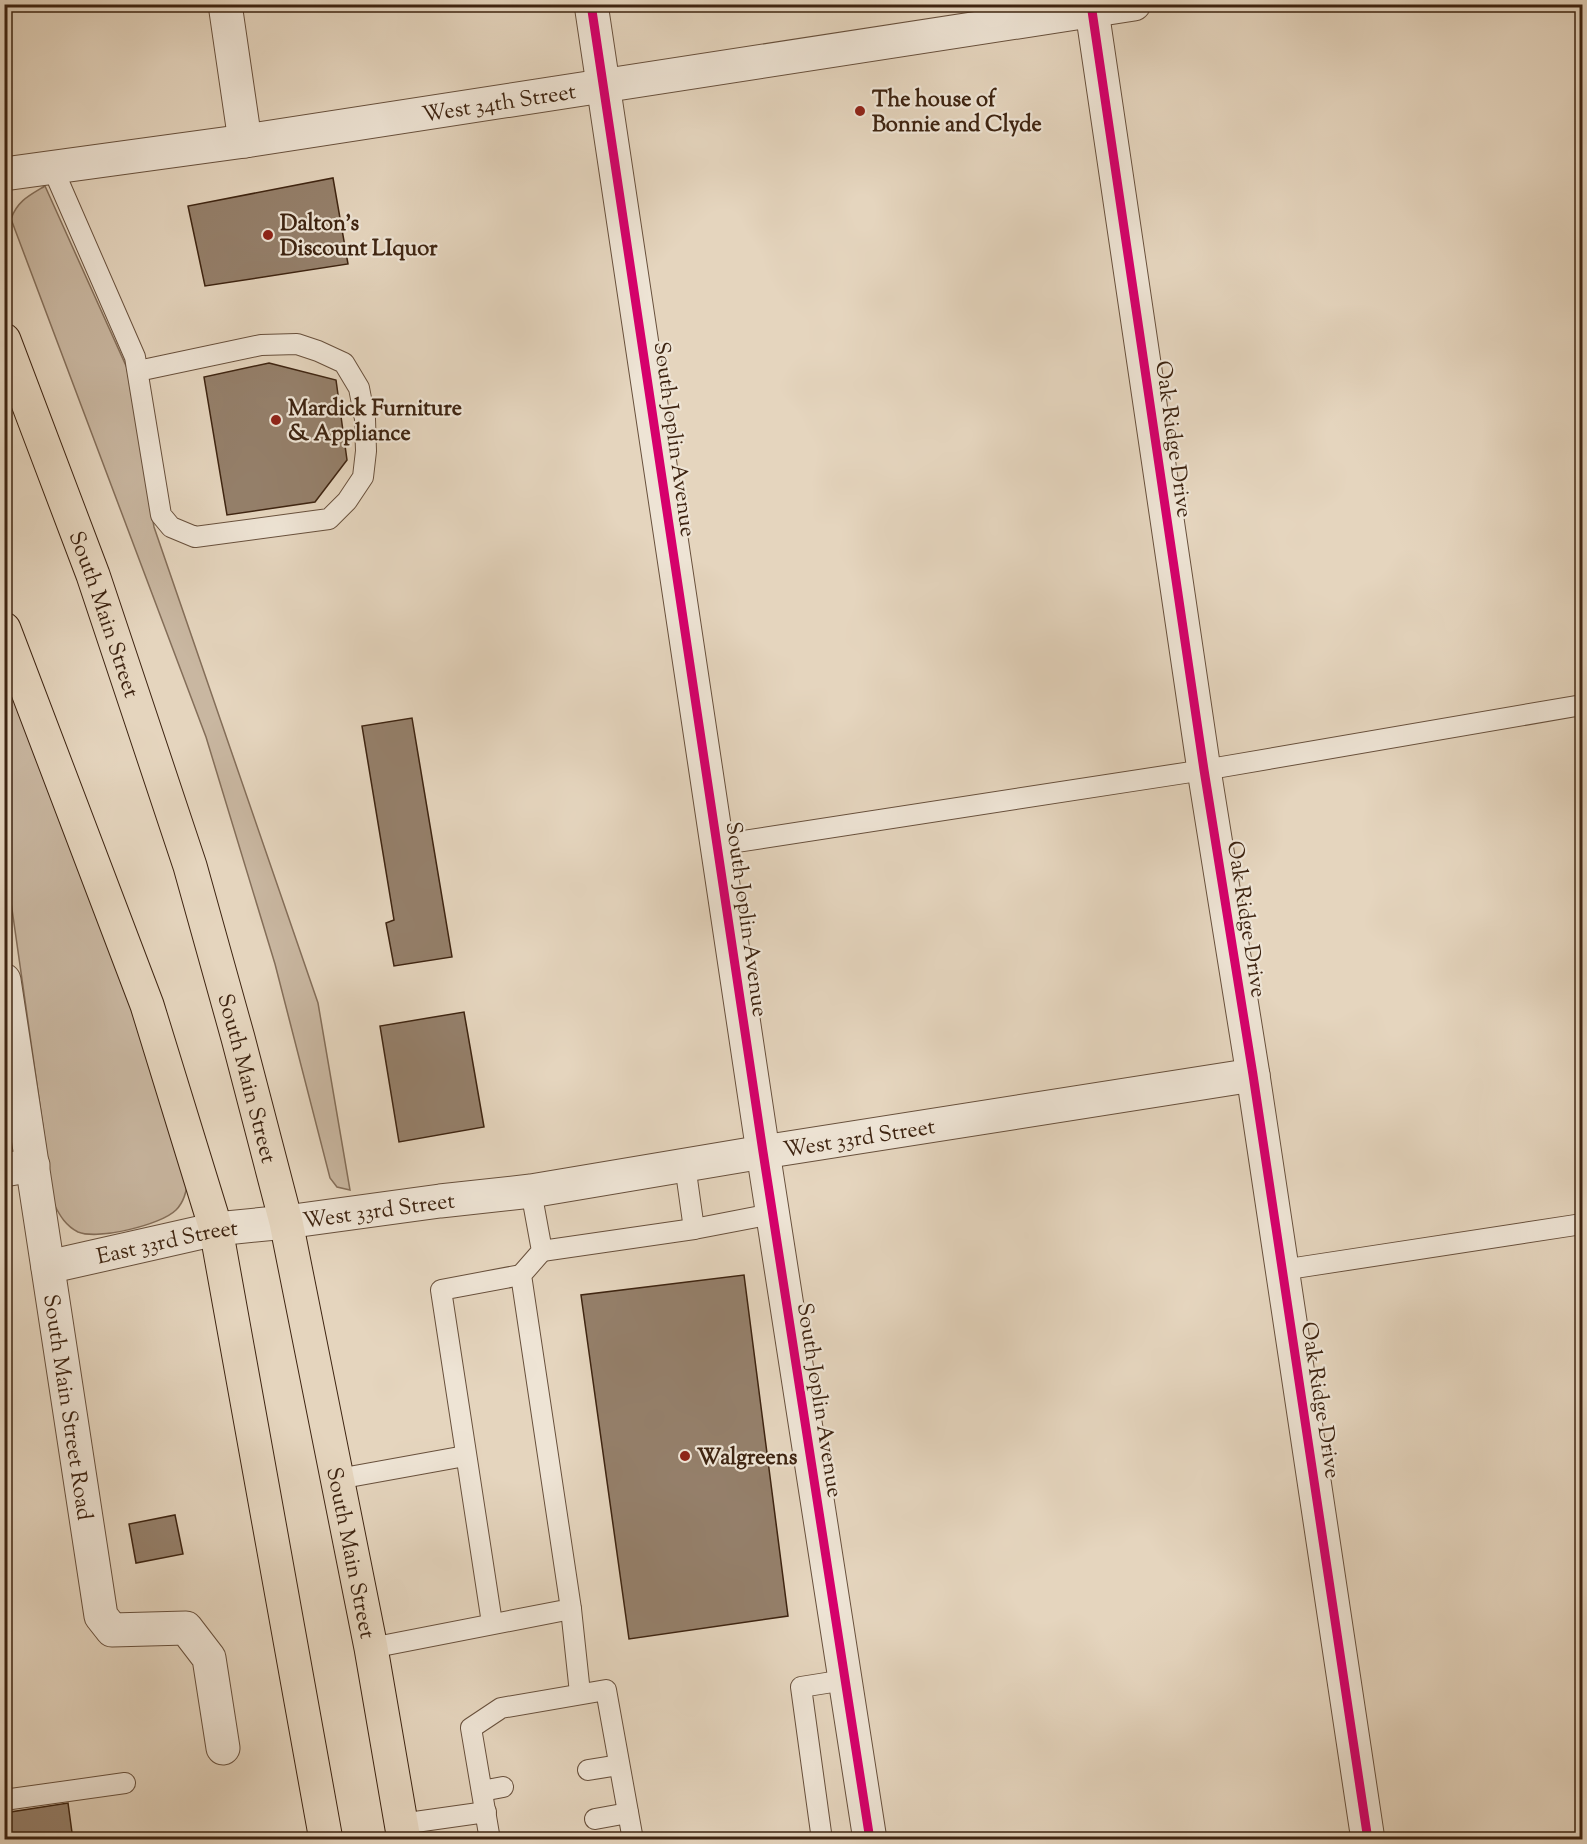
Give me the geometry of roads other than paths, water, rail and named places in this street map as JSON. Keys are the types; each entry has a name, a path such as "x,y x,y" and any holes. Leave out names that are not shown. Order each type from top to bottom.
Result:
{"main road":[{"name":"South Main Street","path":"4,340 93,575 190,866 238,1038 286,1222 371,1648 402,1832"},
{"path":"4,628 147,1005 216,1229 326,1839"}],"street":[{"path":"225,4 245,141"},
{"name":"South Joplin Avenue","path":"591,4 772,1214 870,1839"},
{"name":"West 34th Street","path":"4,174 245,141 1092,8 1134,4"},
{"name":"Oak Ridge Drive","path":"1092,8 1204,770 1253,1075 1368,1839"},
{"name":"South Main Street Road","path":"4,980 19,1168 48,1267 101,1616 112,1630 186,1628 209,1658 223,1748"},
{"name":"West 33rd Street","path":"286,1222 531,1191 1253,1075"},
{"name":"East 33rd Street","path":"48,1267 216,1229 286,1222"}],"lane":[{"path":"53,169 135,357 161,515 171,526 195,537 329,519 347,501 363,477 366,419 359,388 344,363 297,344 261,345 138,371"},
{"path":"717,845 1204,770 1582,705"},
{"path":"685,1165 694,1229"},
{"path":"531,1191 542,1251"},
{"path":"492,1623 441,1290 520,1275 542,1251 694,1229 772,1214"},
{"path":"1282,1270 1582,1224"},
{"path":"520,1275 571,1609 580,1693"},
{"path":"338,1479 465,1456"},
{"path":"371,1648 571,1609"},
{"path":"822,1839 801,1687 846,1680"},
{"path":"496,1838 486,1812 471,1728 501,1708 606,1690 633,1839"},
{"path":"588,1770 619,1765"},
{"path":"4,1800 125,1783"},
{"path":"482,1791 503,1787"},
{"path":"402,1832 486,1812"},
{"path":"595,1819 628,1813"}],"place":[{"name":"The house of Bonnie and Clyde","path":"860,111"},
{"name":"Dalton's Discount LIquor","path":"268,235"},
{"name":"Mardick Furniture & Appliance","path":"276,420"},
{"name":"Walgreens","path":"685,1456"}]}
